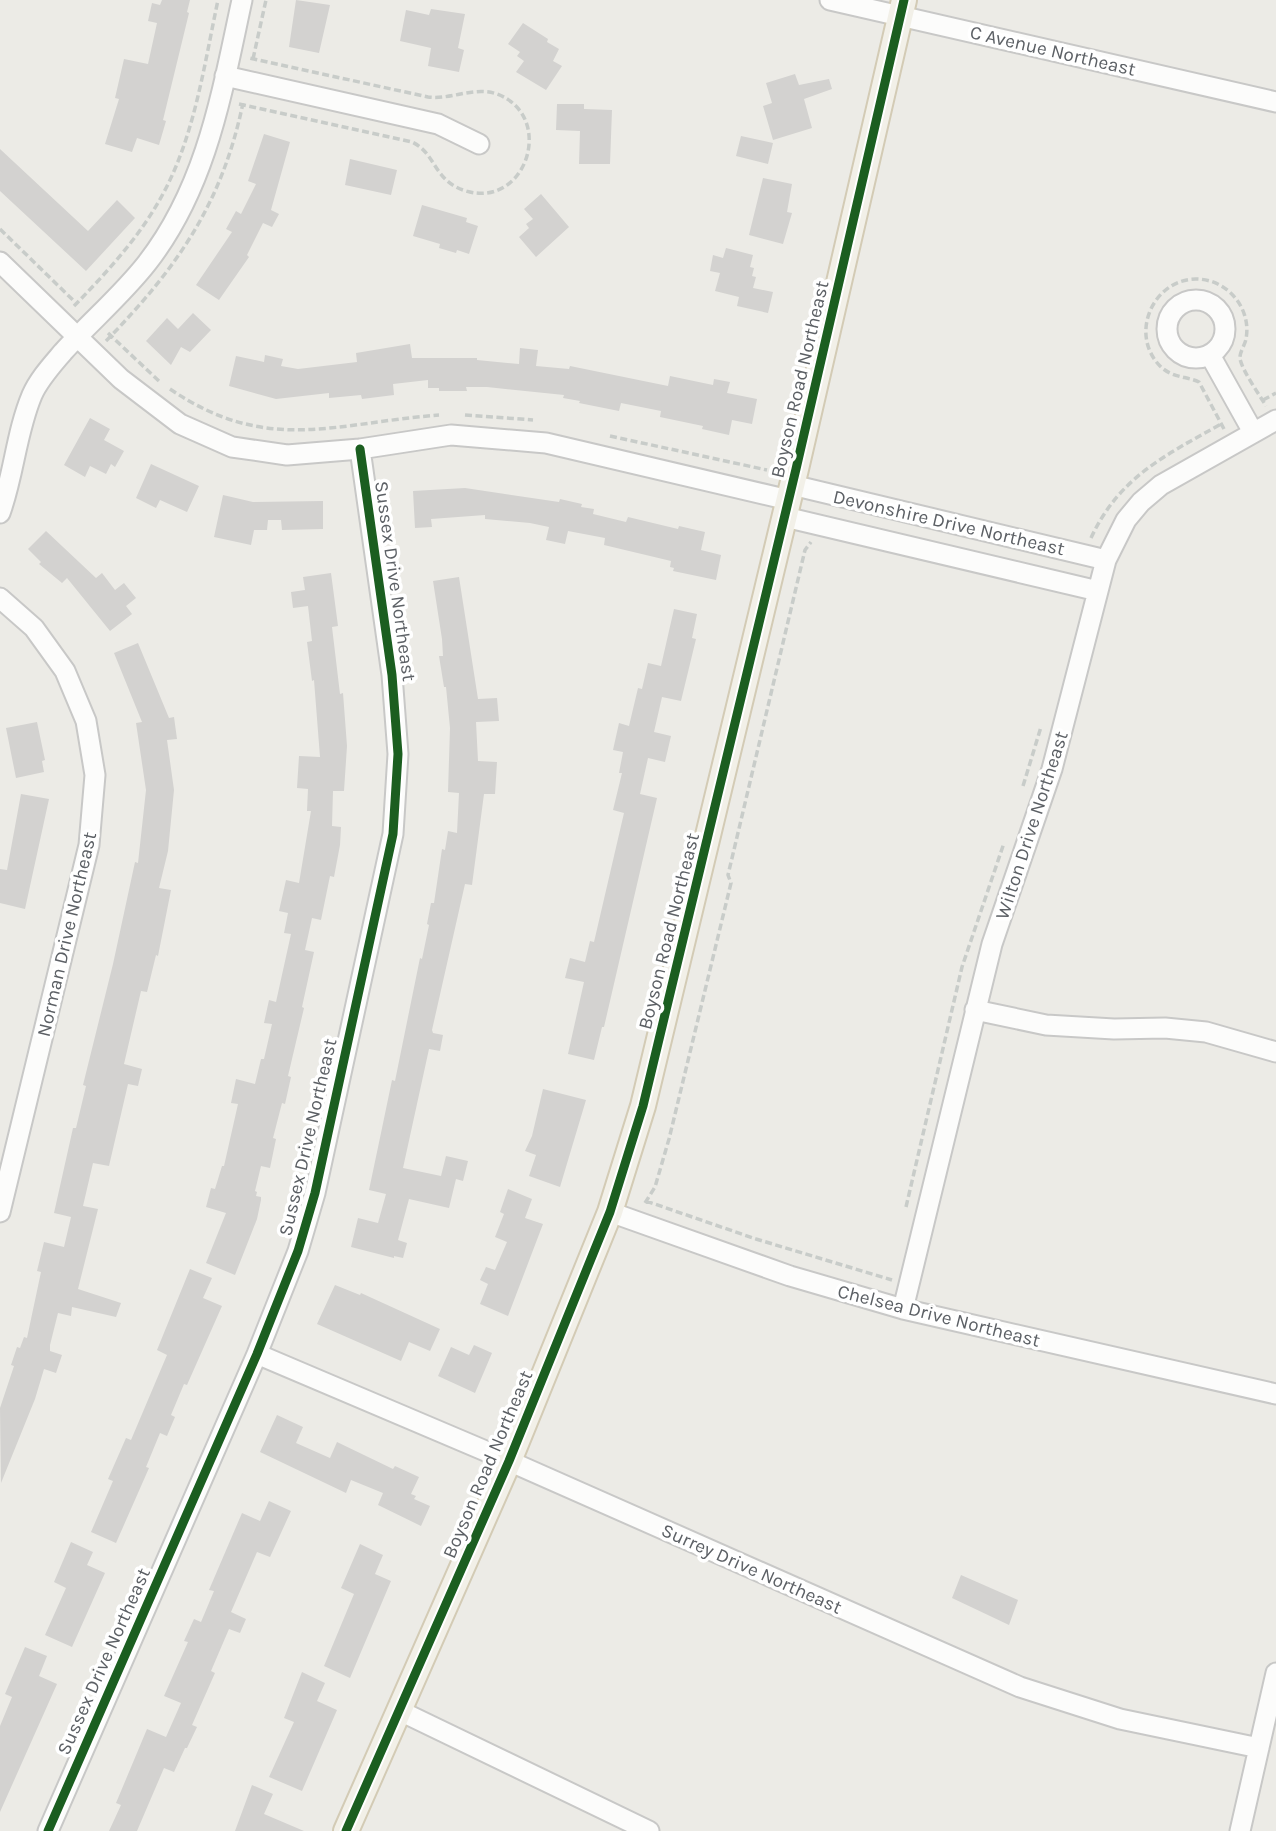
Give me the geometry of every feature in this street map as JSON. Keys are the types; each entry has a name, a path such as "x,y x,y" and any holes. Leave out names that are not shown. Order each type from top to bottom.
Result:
{"main road":[{"name":"Boyson Road Northeast","path":"346,1831 509,1461 610,1212 643,1106 789,500 903,8"}],"street":[{"path":"0,513 10,486 32,394 47,370 145,265 170,231 190,194 204,158 242,0"},
{"name":"C Avenue Northeast","path":"830,0 903,8 1276,102"},
{"path":"225,76 438,124 479,144"},
{"name":"Devonshire Drive Northeast","path":"0,262 121,379 180,424 232,447 287,454 360,449 451,435 546,443 789,500 1106,560"},
{"path":"1210,355 1253,432"},
{"name":"Wilton Drive Northeast","path":"903,1309 992,944 1052,769 1106,560 1126,520 1141,502 1161,485 1276,420"},
{"name":"Sussex Drive Northeast","path":"48,1831 257,1353 298,1251 315,1193 393,834 398,754 392,675 360,449"},
{"name":"Devonshire Drive Northeast","path":"789,500 1098,592"},
{"name":"Norman Drive Northeast","path":"0,597 34,628 65,671 86,721 95,775 89,845 0,1212"},
{"path":"975,1010 1046,1025 1114,1029 1165,1028 1206,1032 1276,1052"},
{"name":"Chelsea Drive Northeast","path":"610,1212 790,1276 903,1309 1276,1394"},
{"name":"Surrey Drive Northeast","path":"257,1353 509,1461 1020,1687 1120,1719 1259,1748"},
{"path":"1240,1831 1276,1673"},
{"path":"398,1710 649,1831"}],"path":[{"path":"70,310 127,248 169,182 192,116 218,0"},
{"path":"251,69 266,0"},
{"path":"0,229 84,309"},
{"path":"1255,405 1276,393"},
{"path":"643,1208 655,1187 681,1094 731,883 728,875 805,550 813,540"},
{"path":"646,1201 768,1242 898,1281"}],"building":[{"path":"162,0 190,0 189,13 159,145 137,138 132,152 105,144 119,99 115,98 124,59 148,64 157,23 148,21 152,3 160,5"},
{"path":"296,0 330,5 319,53 289,47"},
{"path":"431,9 465,14 458,48 464,50 459,72 428,66 431,48 400,41 406,10 429,15"},
{"path":"523,23 559,49 553,61 562,66 546,90 516,72 524,61 517,56 520,52 508,44"},
{"path":"795,74 799,85 829,79 832,89 804,99 812,128 773,140 763,106 772,103 766,83"},
{"path":"557,104 584,104 584,109 612,110 610,164 579,164 580,131 556,130"},
{"path":"264,134 290,142 271,210 279,214 272,227 263,223 247,255 249,257 219,300 196,285 232,232 226,229 236,211 241,214 256,184 248,181"},
{"path":"741,136 773,143 768,164 736,156"},
{"path":"0,149 88,231 117,200 135,218 86,271 0,191"},
{"path":"350,159 397,170 391,195 345,185"},
{"path":"763,178 792,184 787,212 792,213 783,244 749,235"},
{"path":"541,194 569,227 536,257 519,237 529,228 526,224 533,219 524,209"},
{"path":"422,205 467,218 466,222 478,226 469,254 439,248 440,244 413,236"},
{"path":"726,248 753,255 750,267 754,268 752,276 756,277 753,288 773,292 768,313 737,306 739,297 715,291 720,273 710,271 713,255 723,258"},
{"path":"193,313 211,330 190,352 181,347 171,365 146,341 167,318 178,329"},
{"path":"410,344 412,358 477,358 519,364 520,348 538,350 536,366 569,369 570,366 668,386 670,376 713,385 714,379 730,382 727,393 757,399 752,424 732,420 729,435 702,429 703,426 660,417 661,411 621,403 619,411 579,403 580,401 563,398 564,395 487,387 466,387 467,391 439,391 439,388 428,388 428,380 393,384 394,395 362,399 361,395 329,398 329,393 276,399 229,386 236,356 264,362 265,355 283,359 281,366 298,369 357,362 356,353"},
{"path":"90,418 110,429 104,440 124,451 115,467 111,464 106,474 90,466 85,477 64,465"},
{"path":"151,464 199,486 187,512 160,500 156,508 136,498"},
{"path":"465,488 559,502 560,499 594,509 593,514 626,522 628,517 678,529 679,526 705,532 701,550 721,555 716,580 673,571 674,568 670,567 671,561 604,545 605,538 568,531 565,544 546,540 549,527 485,519 485,515 431,519 432,527 415,528 413,491"},
{"path":"223,495 253,502 323,501 323,529 282,530 281,520 268,520 267,530 254,530 251,545 214,537"},
{"path":"46,531 96,578 102,573 115,590 124,583 136,598 126,606 132,614 110,631 67,578 62,583 39,564 41,562 28,549"},
{"path":"331,573 338,626 332,627 340,694 343,693 347,746 344,791 333,791 332,826 341,827 340,845 321,920 312,918 305,950 314,952 288,1076 291,1077 273,1138 276,1139 270,1168 261,1166 255,1191 256,1196 261,1197 257,1219 235,1275 206,1263 226,1213 206,1207 211,1188 215,1189 224,1166 238,1104 231,1103 236,1079 255,1084 261,1059 264,1059 272,1024 264,1023 269,1000 276,1002 291,934 284,933 288,913 279,911 286,880 299,883 311,811 307,811 308,789 297,788 299,756 320,757 314,680 312,681 307,642 312,641 308,606 293,608 291,592 305,590 303,577"},
{"path":"459,577 478,699 497,698 499,721 476,722 478,761 497,762 495,794 484,794 472,885 465,884 432,1030 433,1033 443,1035 440,1051 429,1049 403,1168 441,1176 446,1156 468,1161 463,1181 456,1179 449,1208 409,1199 398,1240 407,1243 403,1258 394,1258 351,1247 358,1218 378,1223 386,1194 369,1190 420,958 422,959 431,903 434,903 442,849 445,850 448,831 457,833 459,793 448,792 450,728 446,687 439,656 443,656 442,639 433,581"},
{"path":"674,609 697,614 692,638 696,639 681,701 662,697 654,732 671,736 665,762 648,758 640,794 657,798 594,1060 568,1054 584,982 565,978 570,958 585,962 590,941 594,942 624,813 613,810 622,773 619,773 623,752 613,750 619,723 629,726 638,688 642,689 648,663 661,666"},
{"path":"138,643 169,718 174,717 177,739 167,740 174,790 168,851 159,888 171,890 158,956 156,955 147,992 141,991 124,1064 142,1069 138,1086 128,1084 109,1166 93,1163 83,1206 98,1209 78,1289 121,1303 116,1317 72,1307 71,1316 58,1313 50,1345 50,1351 62,1355 56,1373 44,1369 35,1399 1,1483 0,1408 14,1366 11,1365 17,1347 20,1348 24,1337 27,1338 41,1272 37,1271 44,1242 64,1247 71,1217 54,1213 73,1128 76,1128 86,1086 83,1085 135,862 138,863 146,790 136,723 142,722 114,653"},
{"path":"37,722 45,760 42,761 44,772 16,778 6,728"},
{"path":"21,794 49,799 25,909 0,903 0,869 7,870"},
{"path":"543,1089 586,1100 560,1187 529,1176 536,1155 525,1151 532,1136"},
{"path":"508,1189 532,1199 525,1218 543,1224 508,1316 480,1304 488,1284 480,1280 486,1267 495,1270 507,1242 495,1237 504,1214 500,1212"},
{"path":"190,1269 212,1278 203,1298 222,1306 187,1385 184,1384 171,1415 175,1417 167,1436 160,1433 146,1467 149,1468 116,1543 91,1532 113,1481 108,1479 126,1438 131,1440 167,1355 157,1350"},
{"path":"335,1285 360,1295 361,1293 440,1329 430,1351 409,1342 401,1361 317,1324"},
{"path":"474,1345 492,1353 475,1393 438,1376 451,1347 469,1355"},
{"path":"277,1415 303,1427 296,1443 330,1458 337,1442 393,1469 395,1466 419,1477 411,1494 416,1496 414,1499 430,1506 421,1526 378,1505 383,1493 351,1480 346,1493 260,1452"},
{"path":"269,1501 291,1511 270,1557 257,1552 231,1612 246,1619 240,1633 229,1629 211,1671 215,1673 192,1725 197,1727 187,1748 174,1772 164,1768 137,1831 109,1831 121,1805 116,1803 147,1729 166,1737 181,1703 164,1696 188,1642 184,1641 194,1619 201,1622 214,1591 209,1590 242,1513 260,1521"},
{"path":"71,1542 93,1552 87,1565 105,1573 72,1647 45,1635 66,1588 54,1582"},
{"path":"360,1544 383,1555 375,1574 391,1581 350,1678 324,1666 354,1594 341,1588"},
{"path":"961,1575 1018,1600 1009,1625 952,1598"},
{"path":"25,1647 47,1656 39,1676 57,1684 0,1812 0,1726 12,1697 5,1694"},
{"path":"302,1672 325,1683 317,1701 337,1710 302,1791 269,1777 294,1722 284,1718"},
{"path":"252,1785 273,1794 264,1814 304,1831 235,1831"}],"cycle path":[{"path":"346,1831 509,1461 610,1212 643,1106 796,469 904,0"},
{"path":"48,1831 257,1354 298,1251 315,1193 393,834 398,754 392,675 360,449"}]}
